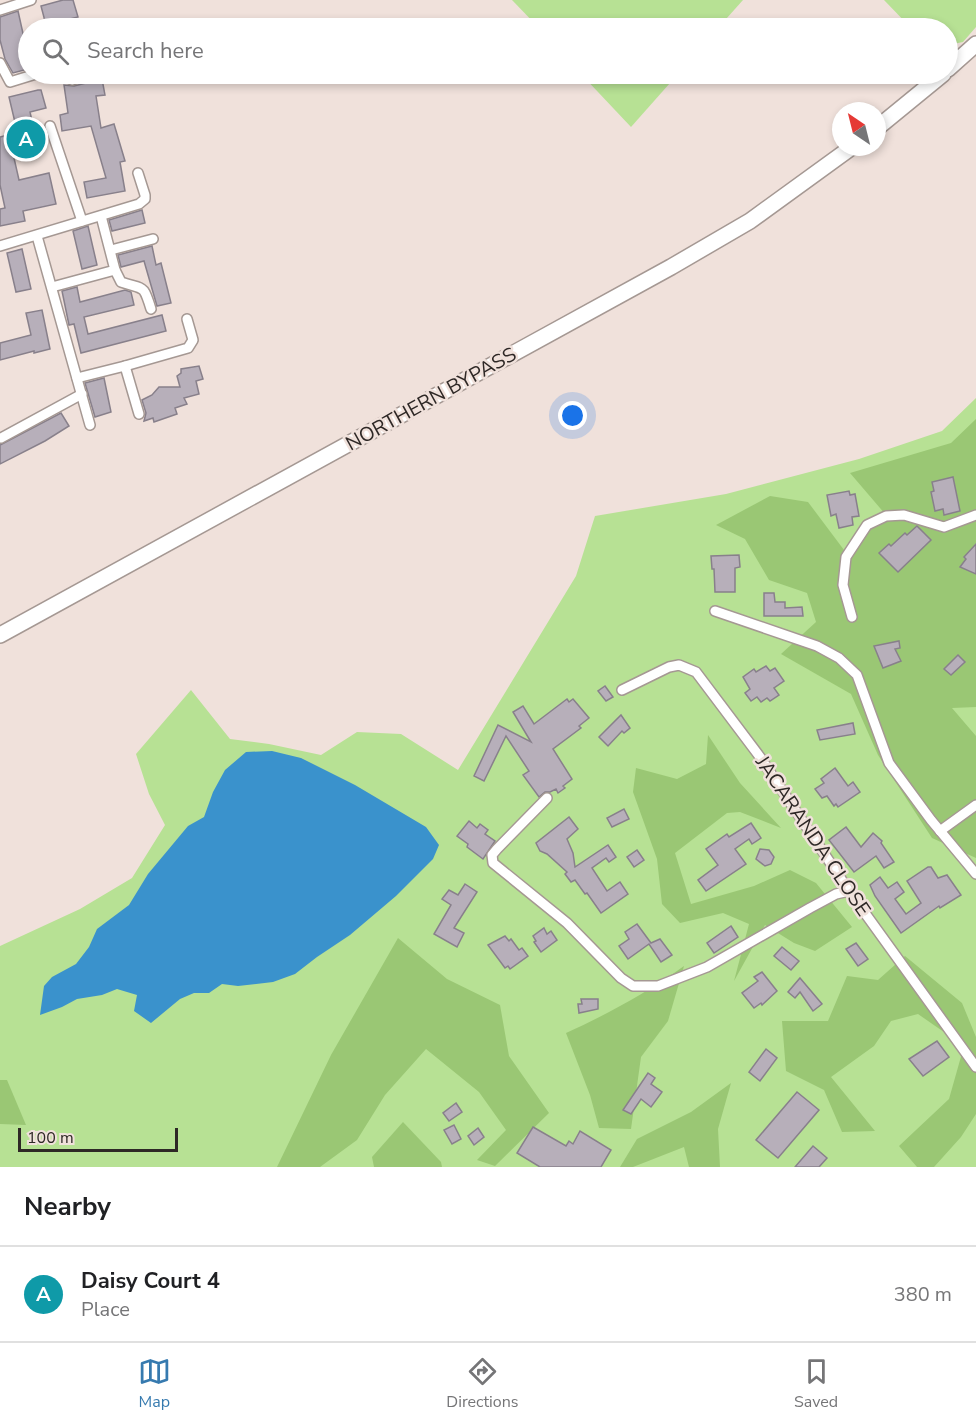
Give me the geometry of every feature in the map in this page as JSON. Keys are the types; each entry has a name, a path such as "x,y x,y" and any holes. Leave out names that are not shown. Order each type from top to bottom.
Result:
{"main road":[{"path":"958,60 976,44"},
{"path":"886,121 931,84"},
{"name":"NORTHERN BYPASS","path":"0,635 671,267 750,221 840,156"}],"street":[{"path":"0,10 31,0"},
{"path":"0,63 10,82 18,80"},
{"path":"50,126 82,221"},
{"path":"0,246 134,206 145,199 138,173"},
{"path":"101,216 115,270 121,282 142,287 151,309"},
{"path":"37,236 90,425"},
{"path":"111,250 153,239"},
{"path":"52,287 115,270"},
{"path":"77,378 188,348 193,340 187,319"},
{"path":"125,366 139,414"},
{"path":"1,438 82,394"},
{"path":"852,617 843,585 846,557 867,525 886,516 904,515 944,527 976,515"},
{"path":"715,610 817,646 838,658 857,675 889,763 940,831 976,874"},
{"name":"JACARANDA CLOSE","path":"622,690 669,667 679,665 696,672 760,757 849,891 976,1068"},
{"path":"547,798 492,855 493,863 567,923 621,978 633,986 658,986 707,967 836,894 849,891"},
{"path":"940,831 976,805"}],"green space":[{"path":"512,0 743,0 727,18 529,18"},
{"path":"884,0 976,0 976,27 963,42 958,43 958,18 901,18"},
{"path":"590,84 669,84 631,127"},
{"path":"976,398 976,1167 0,1167 0,946 80,909 132,878 165,825 149,794 136,754 191,690 230,739 269,744 321,755 357,732 401,734 458,770 576,576 595,516 726,494 859,459 942,431"},
{"path":"976,419 976,707 952,708 976,736 976,858 932,838 878,755 851,694 781,654 816,622 807,593 769,580 745,539 716,525 770,496 808,502 844,550 886,515 850,473 951,443"},
{"path":"708,735 740,783 781,828 740,812 727,813 675,853 691,904 754,886 790,870 816,883 852,927 815,951 794,943 765,925 734,981 749,924 723,913 680,923 662,904 657,859 633,792 636,768 677,779 706,764"},
{"path":"398,938 447,979 500,1005 509,1056 549,1113 495,1166 477,1160 506,1130 479,1092 426,1049 385,1095 357,1140 320,1167 277,1167 331,1055"},
{"path":"905,956 962,1003 976,1037 976,1114 961,1137 934,1167 917,1167 899,1146 949,1099 964,1046 918,1014 891,1021 874,1046 831,1077 875,1131 842,1132 824,1090 786,1071 782,1021 828,1021 847,976 878,980"},
{"path":"684,966 668,1021 641,1057 631,1129 599,1128 590,1095 566,1033 626,1002"},
{"path":"0,1080 7,1080 26,1125 0,1124"},
{"path":"731,1083 718,1129 720,1167 689,1167 684,1147 633,1167 620,1167 637,1139 691,1112"},
{"path":"403,1122 441,1162 442,1167 374,1167 372,1157"}],"water":[{"path":"272,751 301,758 355,785 426,827 439,845 433,859 396,896 350,935 295,974 273,982 238,986 222,984 209,993 194,993 180,999 151,1023 134,1011 137,995 117,989 102,995 77,999 40,1015 44,986 52,977 76,964 89,947 97,929 129,905 148,874 188,826 204,817 213,792 225,770 246,752"}],"building":[{"path":"63,0 73,0 78,17 44,18 41,6"},
{"path":"18,11 18,72 13,73 5,59 0,40 0,17"},
{"path":"103,84 105,95 96,96 101,128 114,124 125,161 120,162 125,191 87,198 84,182 106,178 91,126 62,131 60,115 68,113 64,85"},
{"path":"41,90 46,108 30,112 39,152 14,158 19,180 49,173 56,204 23,211 25,221 0,226 0,209 5,208 0,185 0,137 11,134 22,152 9,97"},
{"path":"142,210 145,223 112,231 109,220"},
{"path":"88,226 97,265 82,269 73,231"},
{"path":"152,246 156,265 161,263 171,303 157,306 144,261 121,267 118,255"},
{"path":"22,249 31,289 16,292 7,253"},
{"path":"77,287 80,302 125,290 131,292 134,305 84,317 88,334 162,315 166,331 81,353 74,324 69,325 62,291"},
{"path":"42,310 50,349 0,360 0,343 31,335 26,313"},
{"path":"199,366 203,379 196,381 199,394 184,398 187,404 175,408 177,414 154,422 153,418 144,421 146,413 142,400 152,395 159,387 180,387 177,376 181,373 181,369"},
{"path":"104,378 111,412 95,417 85,383"},
{"path":"61,413 69,426 0,464 0,445"},
{"path":"953,477 960,511 944,515 943,509 935,511 931,492 934,491 932,482"},
{"path":"849,491 850,495 855,494 859,516 852,517 853,525 839,528 836,514 831,516 827,495"},
{"path":"917,526 931,540 898,572 879,553"},
{"path":"976,544 976,574 960,567 966,559 964,557"},
{"path":"739,555 740,567 735,568 735,592 715,592 711,556"},
{"path":"764,593 774,593 775,602 785,602 785,608 802,607 803,616 764,616"},
{"path":"899,641 900,648 895,649 901,661 883,668 874,646"},
{"path":"958,655 965,662 951,675 944,669"},
{"path":"766,666 770,671 775,668 784,681 774,688 779,695 770,701 767,698 761,702 757,697 751,701 745,693 750,689 743,677 754,669 756,672"},
{"path":"605,686 613,697 606,701 598,691"},
{"path":"567,699 569,702 573,699 589,718 579,726 581,728 553,749 572,779 563,786 565,788 558,793 556,789 545,792 539,797 523,775 529,771 506,736 484,781 474,776 498,725 531,742 513,712 523,706 534,724"},
{"path":"621,715 630,728 624,733 622,731 608,746 599,737"},
{"path":"853,723 855,734 820,740 817,730"},
{"path":"835,768 848,786 853,782 860,792 838,807 836,804 834,806 827,796 822,798 815,789 824,783 821,779"},
{"path":"624,809 629,819 612,827 607,818"},
{"path":"569,817 578,829 567,839 573,853 575,867 608,845 616,857 609,862 606,858 592,868 607,891 620,882 628,894 601,913 575,880 571,882 565,874 567,872 547,854 540,851 536,843"},
{"path":"469,821 477,828 480,824 488,830 485,834 495,841 483,859 457,836"},
{"path":"751,823 761,838 752,844 749,839 735,849 746,864 706,891 698,880 718,865 706,849 727,834 729,837"},
{"path":"846,827 861,847 873,833 882,841 881,843 894,862 884,868 876,856 854,872 829,840"},
{"path":"760,849 769,850 774,857 771,864 765,866 756,859"},
{"path":"637,850 644,860 634,867 627,857"},
{"path":"931,867 938,878 947,875 961,895 940,908 939,906 901,933 870,885 880,877 888,888 897,882 904,892 895,899 906,914 921,903 907,881"},
{"path":"465,884 477,892 454,928 464,933 457,947 434,934 451,905 442,899 449,890 458,895"},
{"path":"637,924 651,943 660,939 672,955 661,962 649,944 628,959 619,946 629,939 625,932"},
{"path":"731,926 738,937 714,953 707,943"},
{"path":"544,928 547,934 551,931 557,940 541,952 533,936"},
{"path":"505,936 509,941 511,939 519,950 522,948 528,956 510,969 508,966 505,968 488,945"},
{"path":"856,943 868,959 858,966 846,949"},
{"path":"782,947 799,961 791,970 774,956"},
{"path":"762,972 777,991 762,1005 761,1003 754,1008 742,993 758,981 754,977"},
{"path":"800,978 822,1004 813,1011 800,992 795,998 788,992"},
{"path":"581,999 598,999 598,1009 579,1013 578,1004 582,1004"},
{"path":"937,1041 949,1057 923,1076 909,1059"},
{"path":"766,1049 777,1058 760,1081 749,1072"},
{"path":"648,1073 655,1078 651,1084 662,1092 651,1107 641,1099 631,1114 623,1110"},
{"path":"797,1092 819,1110 778,1158 756,1140"},
{"path":"456,1103 462,1112 449,1121 443,1113"},
{"path":"454,1125 461,1139 452,1144 444,1130"},
{"path":"533,1127 566,1146 569,1141 573,1144 580,1131 611,1150 601,1167 540,1167 517,1153"},
{"path":"478,1128 484,1137 474,1145 468,1136"},
{"path":"813,1146 827,1158 819,1167 795,1167"}],"place":[{"name":"Daisy Court 4","path":"26,139"}]}
